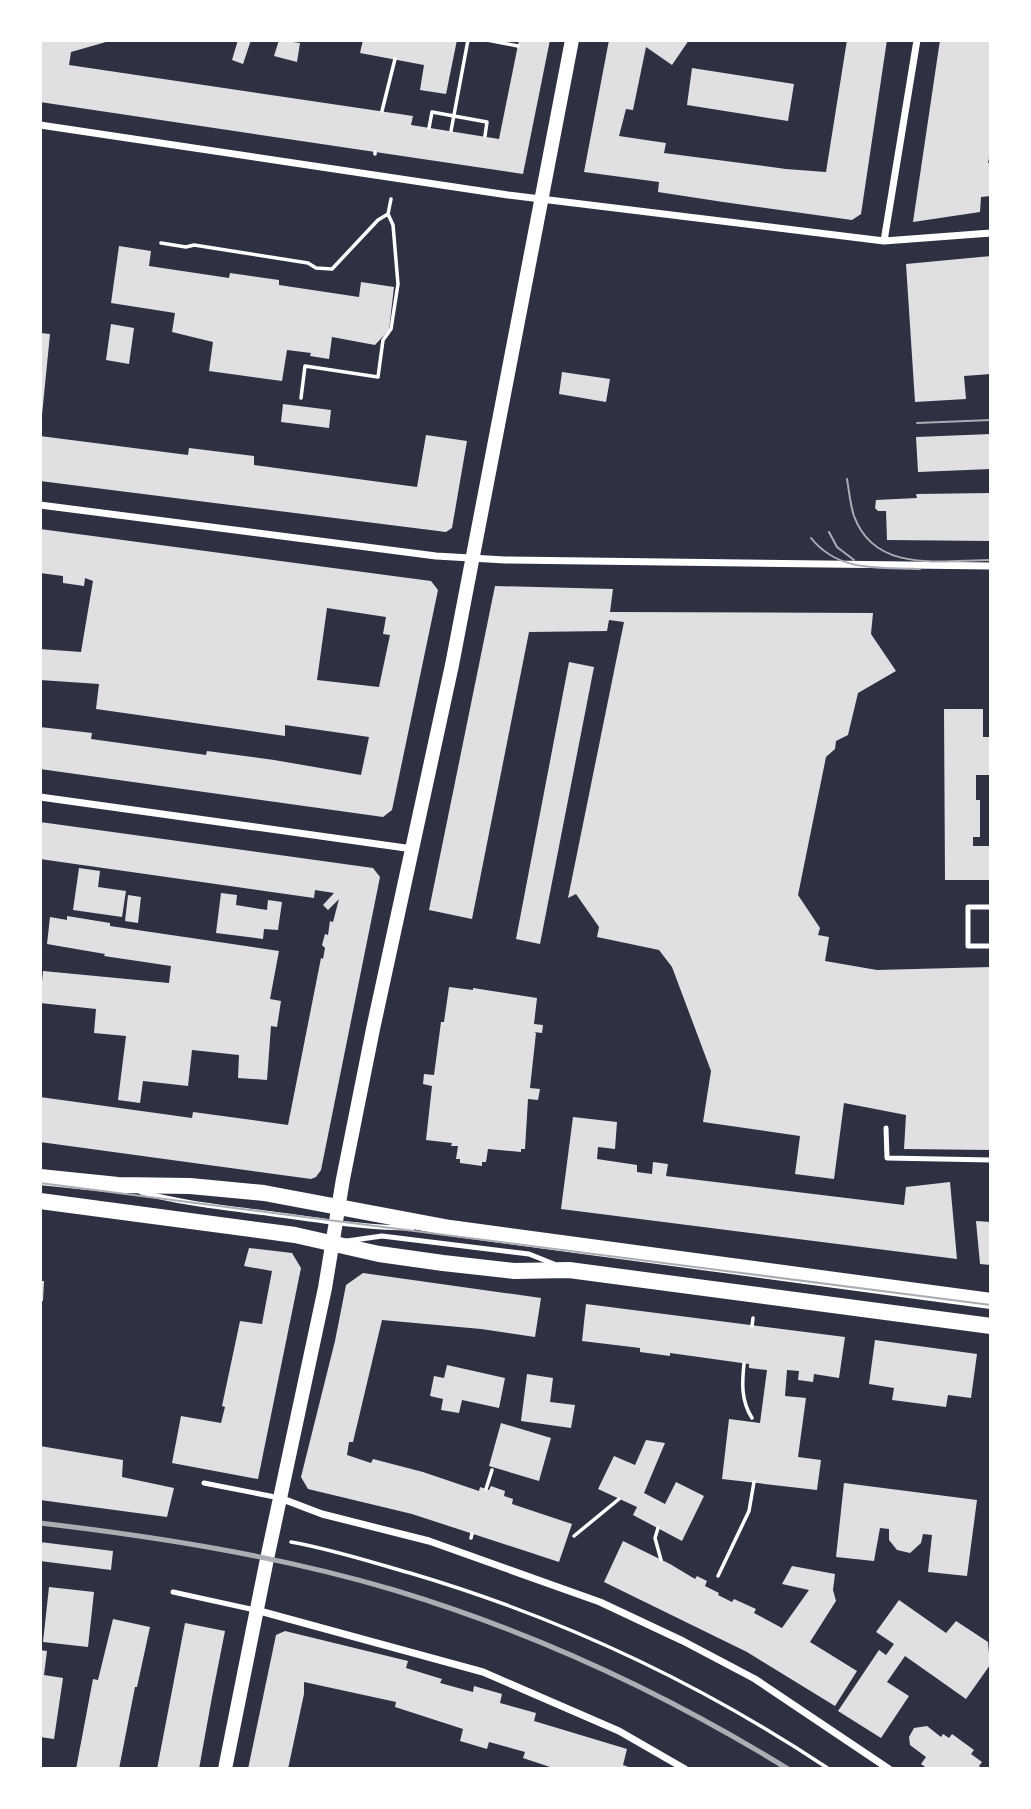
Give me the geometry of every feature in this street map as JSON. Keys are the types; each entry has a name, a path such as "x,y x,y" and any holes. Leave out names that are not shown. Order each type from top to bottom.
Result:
{"main road":[{"path":"225,1769 334,1243 338,1205 373,1029 452,665 572,40"},
{"path":"40,1177 118,1185 220,1188 338,1205 450,1228 991,1301"},
{"path":"40,1201 295,1235 379,1254 458,1265 514,1271 569,1270 991,1326"}],"street":[{"path":"884,241 916,40"},
{"path":"40,125 541,199 884,241 991,233"},
{"path":"40,505 436,556 991,566"},
{"path":"40,797 414,849"},
{"path":"280,1498 323,1514 429,1541 600,1602 755,1679 890,1769"},
{"path":"256,1610 483,1672 619,1731 685,1769"}],"lane":[{"path":"991,907 968,907 968,946 991,946"},
{"path":"886,1128 887,1158 991,1160"},
{"path":"118,1185 170,1200 336,1222 383,1228 450,1228"},
{"path":"204,1483 280,1498"},
{"path":"173,1592 256,1610"}],"path":[{"path":"451,131 468,40"},
{"path":"487,40 518,46"},
{"path":"382,111 395,59"},
{"path":"429,128 432,112 487,122 485,136"},
{"path":"301,398 305,366 378,377 383,340 391,329 398,284 393,225 388,214 391,198"},
{"path":"161,243 309,262 316,268 332,269 378,220 388,214"},
{"path":"752,1326 753,1318"},
{"path":"744,1364 742,1391 752,1418"},
{"path":"486,1489 492,1470"},
{"path":"718,1576 750,1511 754,1482"},
{"path":"574,1535 619,1499"},
{"path":"658,1528 655,1538 661,1560"},
{"path":"291,1542 470,1591 566,1627 713,1698 784,1738 829,1769"}],"building":[{"path":"40,40 113,40 71,52 69,65 413,116 411,125 499,139 519,40 550,40 523,174 40,102"},
{"path":"238,40 251,40 243,64 232,60"},
{"path":"279,40 300,43 297,62 274,56"},
{"path":"363,40 457,40 446,94 420,90 424,65 360,53"},
{"path":"609,40 689,40 672,65 646,47 633,110 626,109 619,136 666,143 664,153 826,172 847,40 887,40 861,214 852,220 723,202 658,192 659,182 584,172"},
{"path":"940,40 991,40 991,149 988,163 991,163 991,196 981,197 980,212 913,222"},
{"path":"692,68 794,84 788,121 687,105"},
{"path":"119,246 151,251 149,266 229,278 230,273 279,280 279,285 359,297 361,282 394,287 389,330 375,345 332,337 329,359 287,350 282,381 209,371 213,342 172,332 175,313 111,303"},
{"path":"991,256 991,374 964,376 966,399 915,402 906,264"},
{"path":"111,324 134,328 129,364 106,360"},
{"path":"40,333 50,334 42,415 40,415"},
{"path":"562,372 610,379 606,402 559,394"},
{"path":"283,404 331,410 329,428 281,422"},
{"path":"991,434 991,469 918,472 916,437"},
{"path":"426,435 467,441 452,528 446,532 40,481 40,436 188,455 189,448 254,456 254,465 417,487"},
{"path":"991,493 991,541 887,540 886,511 878,511 875,508 876,500 917,498 916,494"},
{"path":"40,529 431,581 438,590 392,810 383,817 40,769 40,727 92,733 91,739 206,755 207,751 361,775 369,737 285,725 285,736 96,709 99,684 40,680 40,649 81,652 93,581 85,578 84,586 63,583 63,576 40,573","holes":["327,608 386,617 383,634 390,635 379,687 317,680"]},
{"path":"495,586 613,589 610,612 873,613 871,634 896,671 858,693 848,735 836,741 835,749 826,757 798,895 820,928 818,935 829,937 825,961 877,970 991,967 991,1150 904,1149 906,1115 844,1103 834,1179 795,1174 800,1136 703,1122 711,1071 672,967 659,950 597,937 599,927 576,894 568,898 624,622 609,620 607,631 529,632 472,919 429,910"},
{"path":"569,662 594,667 540,944 516,939"},
{"path":"944,709 983,709 983,737 991,737 991,775 976,775 976,800 980,800 980,837 973,837 973,846 991,846 991,880 945,880"},
{"path":"40,822 373,868 380,877 321,1170 316,1177 311,1179 40,1142 40,1097 192,1118 193,1112 288,1125 321,958 323,959 325,948 322,945 325,934 328,935 330,921 333,922 339,899 328,910 323,905 334,893 315,890 314,898 40,859"},
{"path":"79,868 100,871 98,887 126,891 122,917 73,910"},
{"path":"221,893 237,895 236,905 267,910 268,900 282,902 278,930 264,929 263,939 216,933"},
{"path":"128,895 141,897 138,923 125,921"},
{"path":"67,916 110,923 110,926 279,951 270,999 281,1001 277,1027 271,1026 267,1080 238,1078 239,1055 192,1050 188,1086 143,1081 140,1103 118,1100 126,1036 94,1033 96,1009 40,1003 43,971 169,983 171,966 47,944 50,917 67,920"},
{"path":"449,987 537,998 534,1024 543,1025 542,1033 534,1032 530,1088 540,1089 538,1100 528,1099 525,1149 521,1149 521,1152 488,1149 486,1162 482,1162 482,1166 460,1163 460,1159 456,1159 458,1146 451,1146 452,1143 426,1140 432,1086 423,1084 424,1074 434,1075"},
{"path":"573,1117 617,1122 615,1149 598,1147 597,1159 637,1165 637,1172 652,1174 653,1162 668,1164 666,1176 904,1205 906,1187 950,1182 957,1259 561,1209"},
{"path":"976,1221 991,1222 991,1265 980,1264"},
{"path":"249,1248 292,1253 301,1268 258,1479 172,1463 181,1416 221,1423 225,1407 222,1406 240,1321 262,1324 272,1271 244,1266"},
{"path":"363,1273 541,1298 535,1337 382,1320 353,1442 349,1442 347,1455 371,1463 373,1459 423,1472 479,1491 480,1487 489,1490 491,1486 505,1491 504,1496 513,1499 512,1504 572,1524 559,1562 412,1514 308,1489 301,1477 346,1285"},
{"path":"40,1281 44,1281 43,1301 40,1301"},
{"path":"586,1304 845,1337 839,1378 814,1374 813,1382 798,1380 799,1371 787,1370 785,1396 806,1398 798,1457 821,1460 817,1490 722,1479 729,1419 760,1423 767,1370 749,1368 749,1364 670,1353 670,1356 640,1352 640,1348 582,1341"},
{"path":"875,1340 977,1354 971,1398 948,1395 946,1407 892,1400 894,1388 869,1384"},
{"path":"447,1365 505,1378 499,1408 462,1400 459,1413 441,1410 443,1399 430,1396 434,1376 444,1378"},
{"path":"527,1374 553,1378 550,1402 575,1405 571,1428 521,1421"},
{"path":"501,1423 551,1438 539,1481 489,1466"},
{"path":"646,1440 665,1443 644,1493 665,1504 676,1482 704,1496 682,1541 633,1515 637,1507 598,1489 614,1456 635,1465"},
{"path":"40,1446 123,1460 122,1477 174,1488 167,1517 40,1500"},
{"path":"844,1483 977,1500 967,1576 928,1572 932,1535 923,1534 921,1543 910,1553 897,1550 889,1540 889,1529 880,1528 874,1561 836,1557"},
{"path":"623,1541 695,1579 697,1576 707,1581 705,1586 719,1593 718,1595 756,1609 754,1613 782,1628 809,1590 782,1584 792,1566 835,1574 833,1590 836,1601 810,1642 857,1671 835,1706 747,1652 604,1582"},
{"path":"40,1542 113,1551 111,1570 40,1561"},
{"path":"49,1587 94,1592 88,1647 43,1642"},
{"path":"899,1600 946,1633 956,1621 988,1642 990,1665 966,1699 905,1656 887,1682 909,1696 881,1738 838,1711 879,1650 886,1655 894,1644 876,1632"},
{"path":"113,1619 150,1627 119,1769 76,1769 93,1679 98,1680"},
{"path":"185,1623 225,1631 199,1769 157,1769"},
{"path":"285,1631 408,1661 406,1668 442,1679 440,1683 473,1692 474,1686 502,1694 500,1703 536,1713 534,1721 627,1749 623,1765 634,1769 556,1769 523,1758 525,1752 489,1742 487,1749 460,1741 463,1729 395,1707 396,1702 304,1682 304,1694 288,1769 248,1769 276,1635"},
{"path":"40,1650 47,1651 44,1675 63,1678 54,1739 40,1737"},
{"path":"927,1726 941,1737 943,1734 949,1738 952,1734 974,1750 971,1754 982,1762 979,1766 982,1769 928,1769 921,1764 926,1757 910,1745 909,1737 914,1728"}],"tram line":[{"path":"917,423 991,420"},
{"path":"847,479 854,516 864,535 877,547 912,560 991,560"},
{"path":"829,532 837,547 854,560"},
{"path":"811,538 822,549 847,563 875,568 920,569"},
{"path":"40,1183 991,1305"}],"railway":[{"path":"40,1523 174,1541 307,1567 446,1607 547,1645 646,1690 788,1769"}]}
